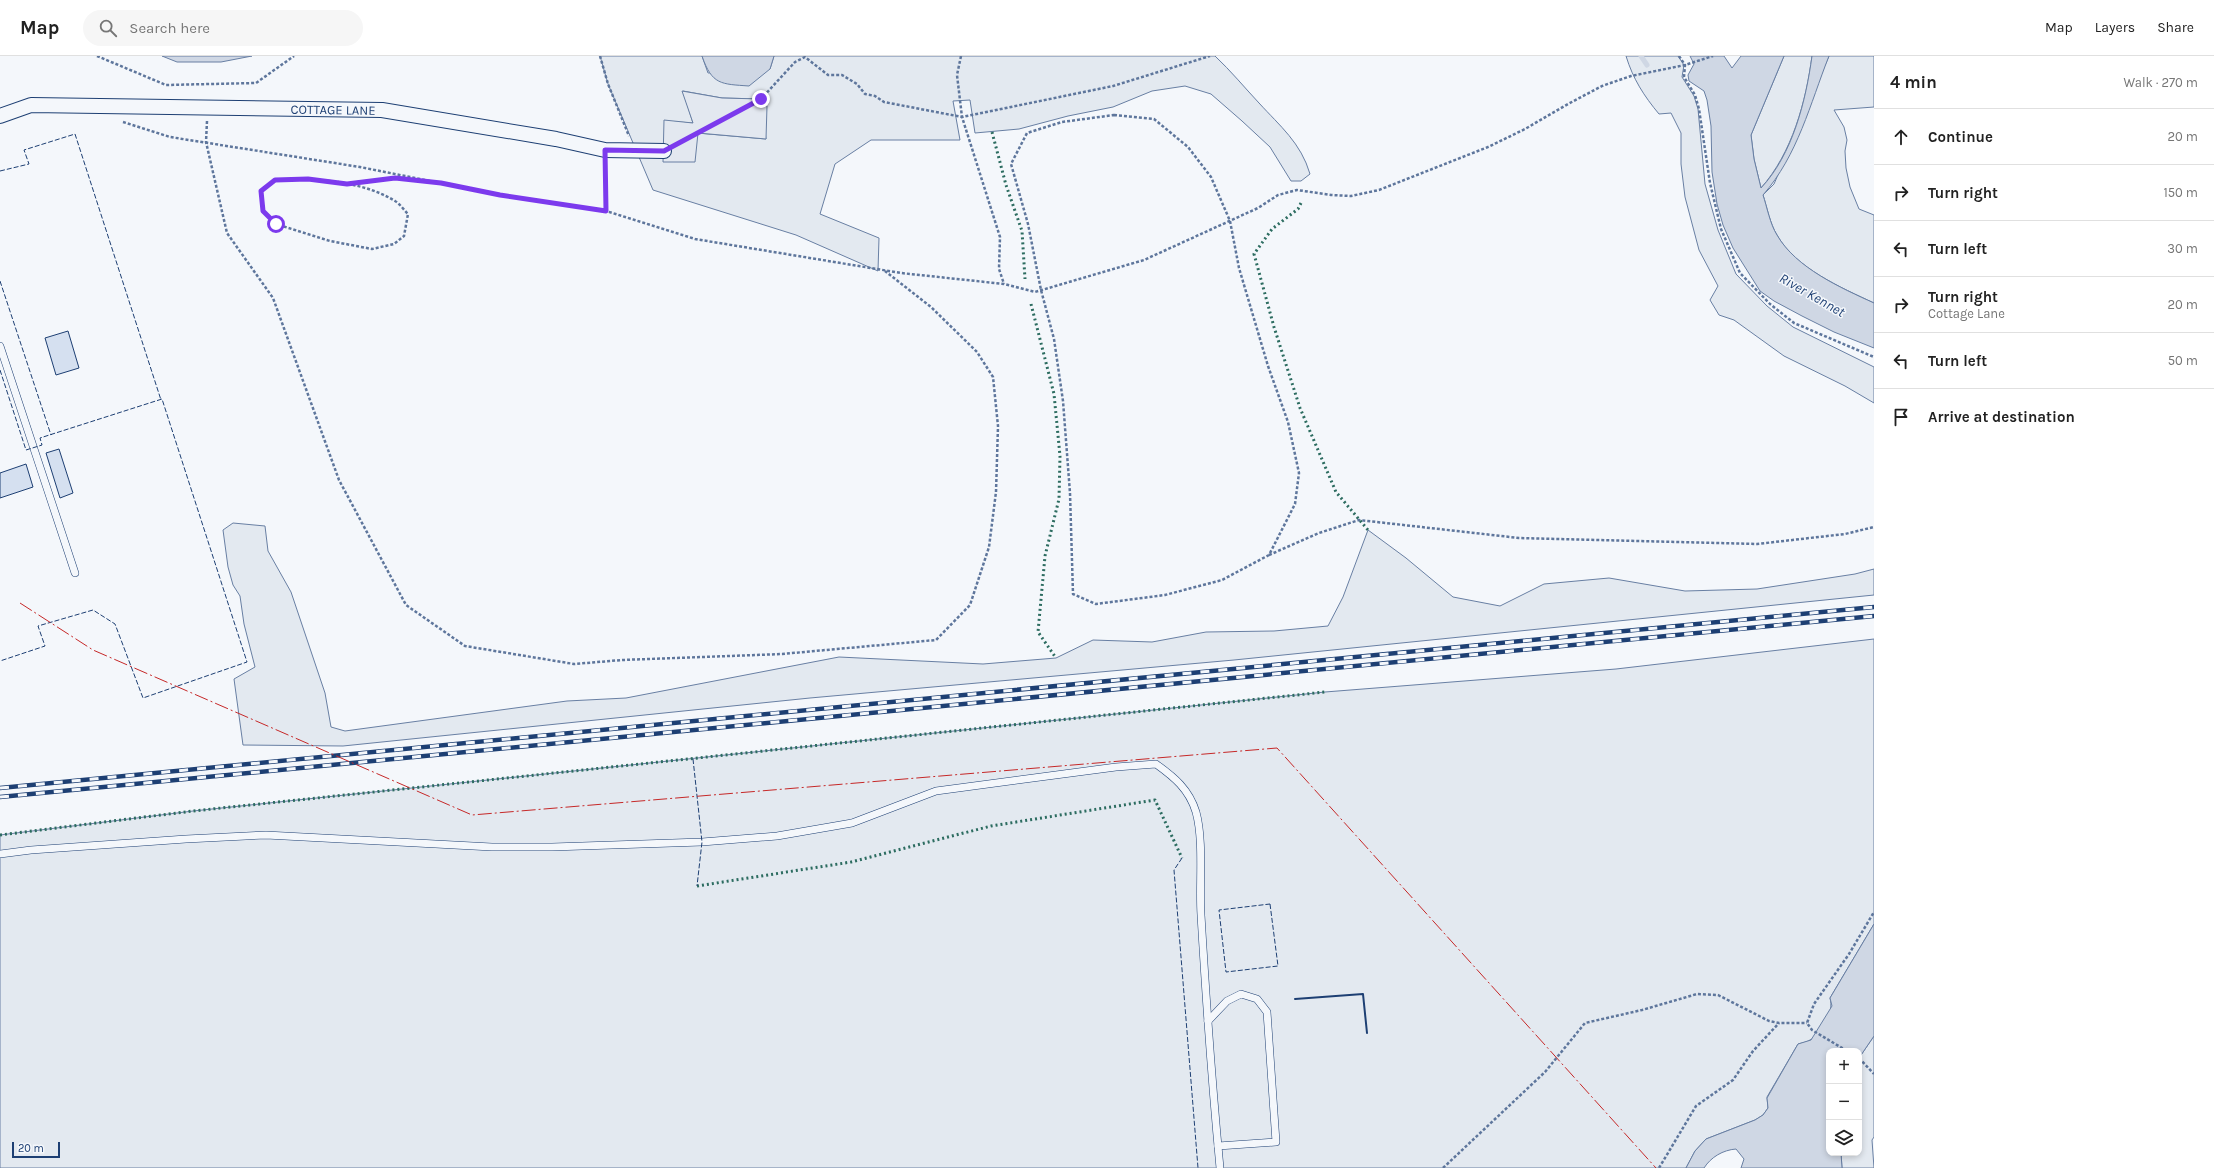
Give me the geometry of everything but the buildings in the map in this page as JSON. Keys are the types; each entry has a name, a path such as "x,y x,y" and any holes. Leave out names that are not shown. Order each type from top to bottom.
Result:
{"street":[{"name":"COTTAGE LANE","path":"0,116 30,105 382,110 556,139 605,150 664,151"}],"lane":[{"path":"0,346 75,573"},
{"path":"0,854 32,850 266,835 500,847 702,842 770,837 852,823 936,791 1116,767 1156,764 1180,783 1196,812 1199,843 1201,913 1208,1021 1220,1168"},
{"path":"1208,1021 1227,1001 1241,994 1257,1000 1267,1012 1276,1142 1218,1146"}],"path":[{"path":"97,56 166,85 256,82 294,56"},
{"path":"600,56 608,84 634,150"},
{"path":"961,56 957,75 962,117 970,147 986,189 1000,236 999,268 1004,284"},
{"path":"1194,56 1196,61"},
{"path":"664,151 761,99 794,62 805,57 828,75 842,75 857,84 865,94 875,96 884,102 962,117 1113,86 1210,56"},
{"path":"1679,56 1685,65 1684,77 1695,95 1699,109 1710,183 1721,229 1740,273 1770,304 1794,323 1874,357"},
{"path":"112,106 119,121 170,137 360,167 500,195 606,211 695,239 885,271 1004,284 1035,292 1144,260 1258,208 1278,195 1297,190 1331,195 1351,196 1378,190 1488,147 1525,129 1602,86 1631,76 1685,65 1712,56"},
{"path":"207,107 206,142 227,233 272,298 339,480 406,605 465,646 574,664 622,660 782,654 936,640 970,605 989,547 996,492 998,426 992,377 977,352 931,307 885,271"},
{"path":"1269,555 1295,504 1299,473 1288,422 1268,366 1239,268 1230,221 1211,177 1188,147 1154,119 1114,115 1062,122 1027,133 1011,164 1028,224 1041,290 1054,339 1063,401 1070,493 1074,594 1096,604 1165,595 1222,580 1269,555 1319,533 1360,520 1519,538 1757,544 1845,534 1874,527"},
{"path":"605,150 606,211"},
{"path":"347,184 370,190 396,201 408,214 404,236 400,240 372,249 330,241 276,224 263,211 261,191 275,180 308,179 347,184 395,178 441,183"},
{"path":"1807,1023 1814,1004 1849,954 1874,912"},
{"path":"1443,1168 1546,1072 1585,1023 1697,994 1718,995 1769,1021 1779,1023 1807,1023"},
{"path":"1659,1168 1696,1106 1733,1080 1753,1051 1779,1023"},
{"path":"1807,1023 1812,1030 1842,1048"},
{"path":"1862,1060 1874,1074"}],"shaded area":[{"path":"600,56 702,56 708,73 770,69 774,56 1215,56 1282,127 1301,153 1310,174 1301,181 1291,181 1270,147 1242,121 1211,94 1185,86 1152,91 1113,107 1068,116 1019,129 975,133 970,100 953,101 960,140 871,140 835,164 820,214 879,238 878,271 796,235 653,190 608,84","holes":["683,91 722,98 761,99 766,139 697,133 664,121 693,123"]},
{"path":"1626,56 1678,56 1684,65 1682,77 1694,96 1698,109 1705,184 1718,230 1736,274 1767,306 1793,327 1874,367 1874,403 1845,386 1784,356 1734,320 1719,315 1710,300 1718,286 1699,250 1685,197 1681,164 1681,133 1671,113 1659,114 1648,101 1636,80"},
{"path":"1784,56 1812,56 1806,91 1796,126 1781,159 1761,188 1754,159 1751,135"},
{"path":"1829,56 1874,56 1874,107 1834,110 1844,127 1847,140 1845,151 1846,168 1850,187 1859,209 1874,215 1874,303 1820,276 1795,257 1785,247 1777,235 1763,195 1774,184"},
{"path":"682,91 722,98 761,99 767,106 766,139 698,133 695,162 663,162 664,120 693,123"},
{"path":"233,523 265,526 268,551 291,592 325,693 331,727 345,731 567,701 626,698 839,657 983,664 1056,658 1093,640 1152,642 1206,632 1274,631 1328,626 1343,597 1368,530 1406,558 1453,597 1500,606 1544,584 1609,578 1685,591 1757,589 1855,574 1874,569 1874,595 1234,660 810,698 343,746 243,745 234,679 255,667 244,624 240,596 233,585 228,567 223,530"},
{"path":"1874,639 1874,924 1830,998 1831,1009 1824,1027 1815,1037 1798,1044 1767,1097 1768,1108 1763,1115 1755,1120 1706,1139 1695,1151 1686,1168 0,1168 0,835 193,811 1325,692 1616,669"},
{"path":"1874,1036 1874,1137 1872,1140 1874,1168 1842,1168 1841,1156 1862,1156 1862,1054"}],"water":[{"path":"162,56 252,56 221,62 177,62"},
{"path":"702,56 774,56 770,69 749,86 731,85 714,78 706,66"},
{"name":"River Kennet","path":"1690,56 1724,56 1732,68 1741,56 1784,56 1751,135 1754,159 1761,188 1782,159 1790,143 1802,108 1812,56 1829,56 1809,111 1794,146 1775,180 1763,195 1775,231 1785,247 1807,267 1820,276 1874,303 1874,348 1834,332 1802,316 1774,301 1760,291 1733,248 1723,225 1717,204 1712,172 1711,126 1707,100 1704,91 1689,81 1688,75 1694,64"},
{"path":"1874,924 1874,1036 1862,1054 1862,1048 1826,1048 1826,1156 1841,1156 1842,1168 1741,1168 1744,1159 1736,1149 1726,1151 1718,1155 1704,1168 1686,1168 1695,1151 1706,1139 1755,1120 1763,1115 1768,1108 1767,1098 1798,1044 1811,1040 1832,1006 1830,998"}],"waterway":[{"path":"1641,56 1647,65"}],"railway":[{"path":"0,788 1874,607"},
{"path":"0,797 1874,616"}],"hedge":[{"path":"992,132 1006,185 1022,231 1025,279"},
{"path":"1301,203 1298,209 1272,229 1254,254 1274,327 1300,408 1336,492 1368,530"},
{"path":"1031,304 1054,394 1060,456 1059,499 1045,556 1038,632 1056,658"},
{"path":"0,835 193,811 1325,692"},
{"path":"697,886 851,862 991,826 1155,800 1182,858"}],"fence":[{"path":"0,171 29,164 24,150 75,134 161,400"},
{"path":"0,281 51,435 52,434"},
{"path":"0,370 26,450 42,445 40,438 162,399 247,662 143,698 115,624 93,610 38,626 45,646 0,661"},
{"path":"693,759 702,842 697,886"},
{"path":"1182,858 1174,870 1198,1168"},
{"path":"1270,904 1278,966 1226,972 1219,910 1270,904"}],"wall":[{"path":"1295,999 1363,994 1367,1033"}],"power":[{"path":"20,603 93,650 472,815 1277,748 1656,1168"}],"route":[{"path":"276,224 263,211 261,191 275,180 308,179 337,181 347,184 395,178 441,183 500,195 606,211 605,150 664,151 761,99"}]}
